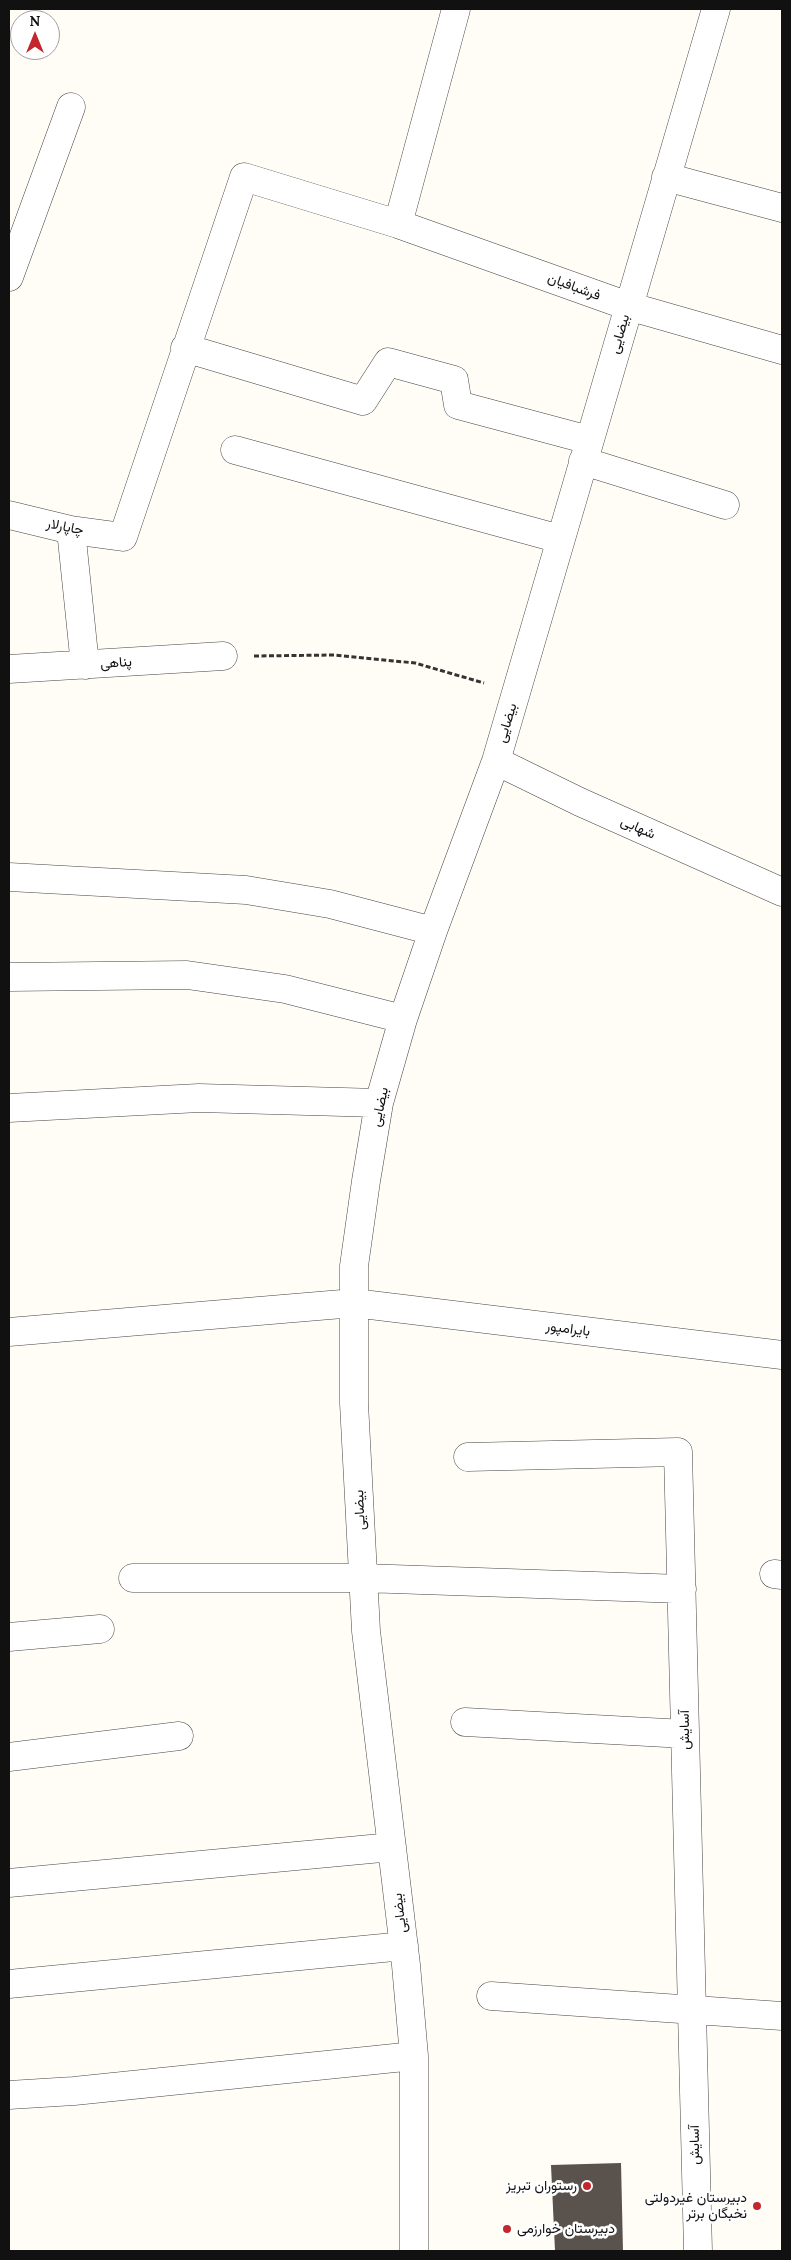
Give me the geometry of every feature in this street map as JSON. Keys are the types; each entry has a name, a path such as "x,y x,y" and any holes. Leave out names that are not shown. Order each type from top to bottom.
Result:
{"street":[{"path":"398,224 456,9"},
{"name":"بیضایی","path":"414,2251 414,2056 404,1946 366,1631 354,1403 354,1266 379,1103 403,1019 432,931 496,761 716,9"},
{"path":"9,277 71,107"},
{"name":"فرشبافیان","path":"185,348 244,176 398,224 628,306 782,350"},
{"path":"666,176 782,208"},
{"path":"185,348 363,401 388,362 454,380 458,405 586,451 725,505"},
{"name":"چاپارلار","path":"9,515 71,530 123,537 185,348"},
{"path":"235,450 560,539"},
{"path":"71,530 85,665"},
{"name":"پناهی","path":"9,669 223,656"},
{"name":"شهابی","path":"496,761 589,806 782,892"},
{"path":"9,877 246,890 330,904 432,931"},
{"path":"9,977 186,976 285,989 403,1019"},
{"path":"9,1108 199,1098 379,1103"},
{"name":"بایرامپور","path":"9,1332 354,1303 782,1355"},
{"name":"آسایش","path":"468,1457 678,1452 698,2251"},
{"path":"134,1578 363,1578 682,1589"},
{"path":"9,1637 100,1629"},
{"path":"465,1722 685,1734"},
{"path":"9,1757 180,1736"},
{"path":"9,1884 392,1847"},
{"path":"9,1984 404,1946"},
{"path":"491,1996 782,2016"},
{"path":"9,2096 414,2056"}],"path":[{"path":"223,656 334,655 414,663 516,693"}],"building":[{"name":"رستوران تبریز","path":"621,2163 623,2251 555,2251 551,2165"}],"place":[{"name":"رستوران تبریز","path":"587,2186"},
{"name":"دبیرستان غیردولتی نخبگان برتر","path":"757,2206"},
{"name":"دبیرستان خوارزمی","path":"507,2229"}]}
